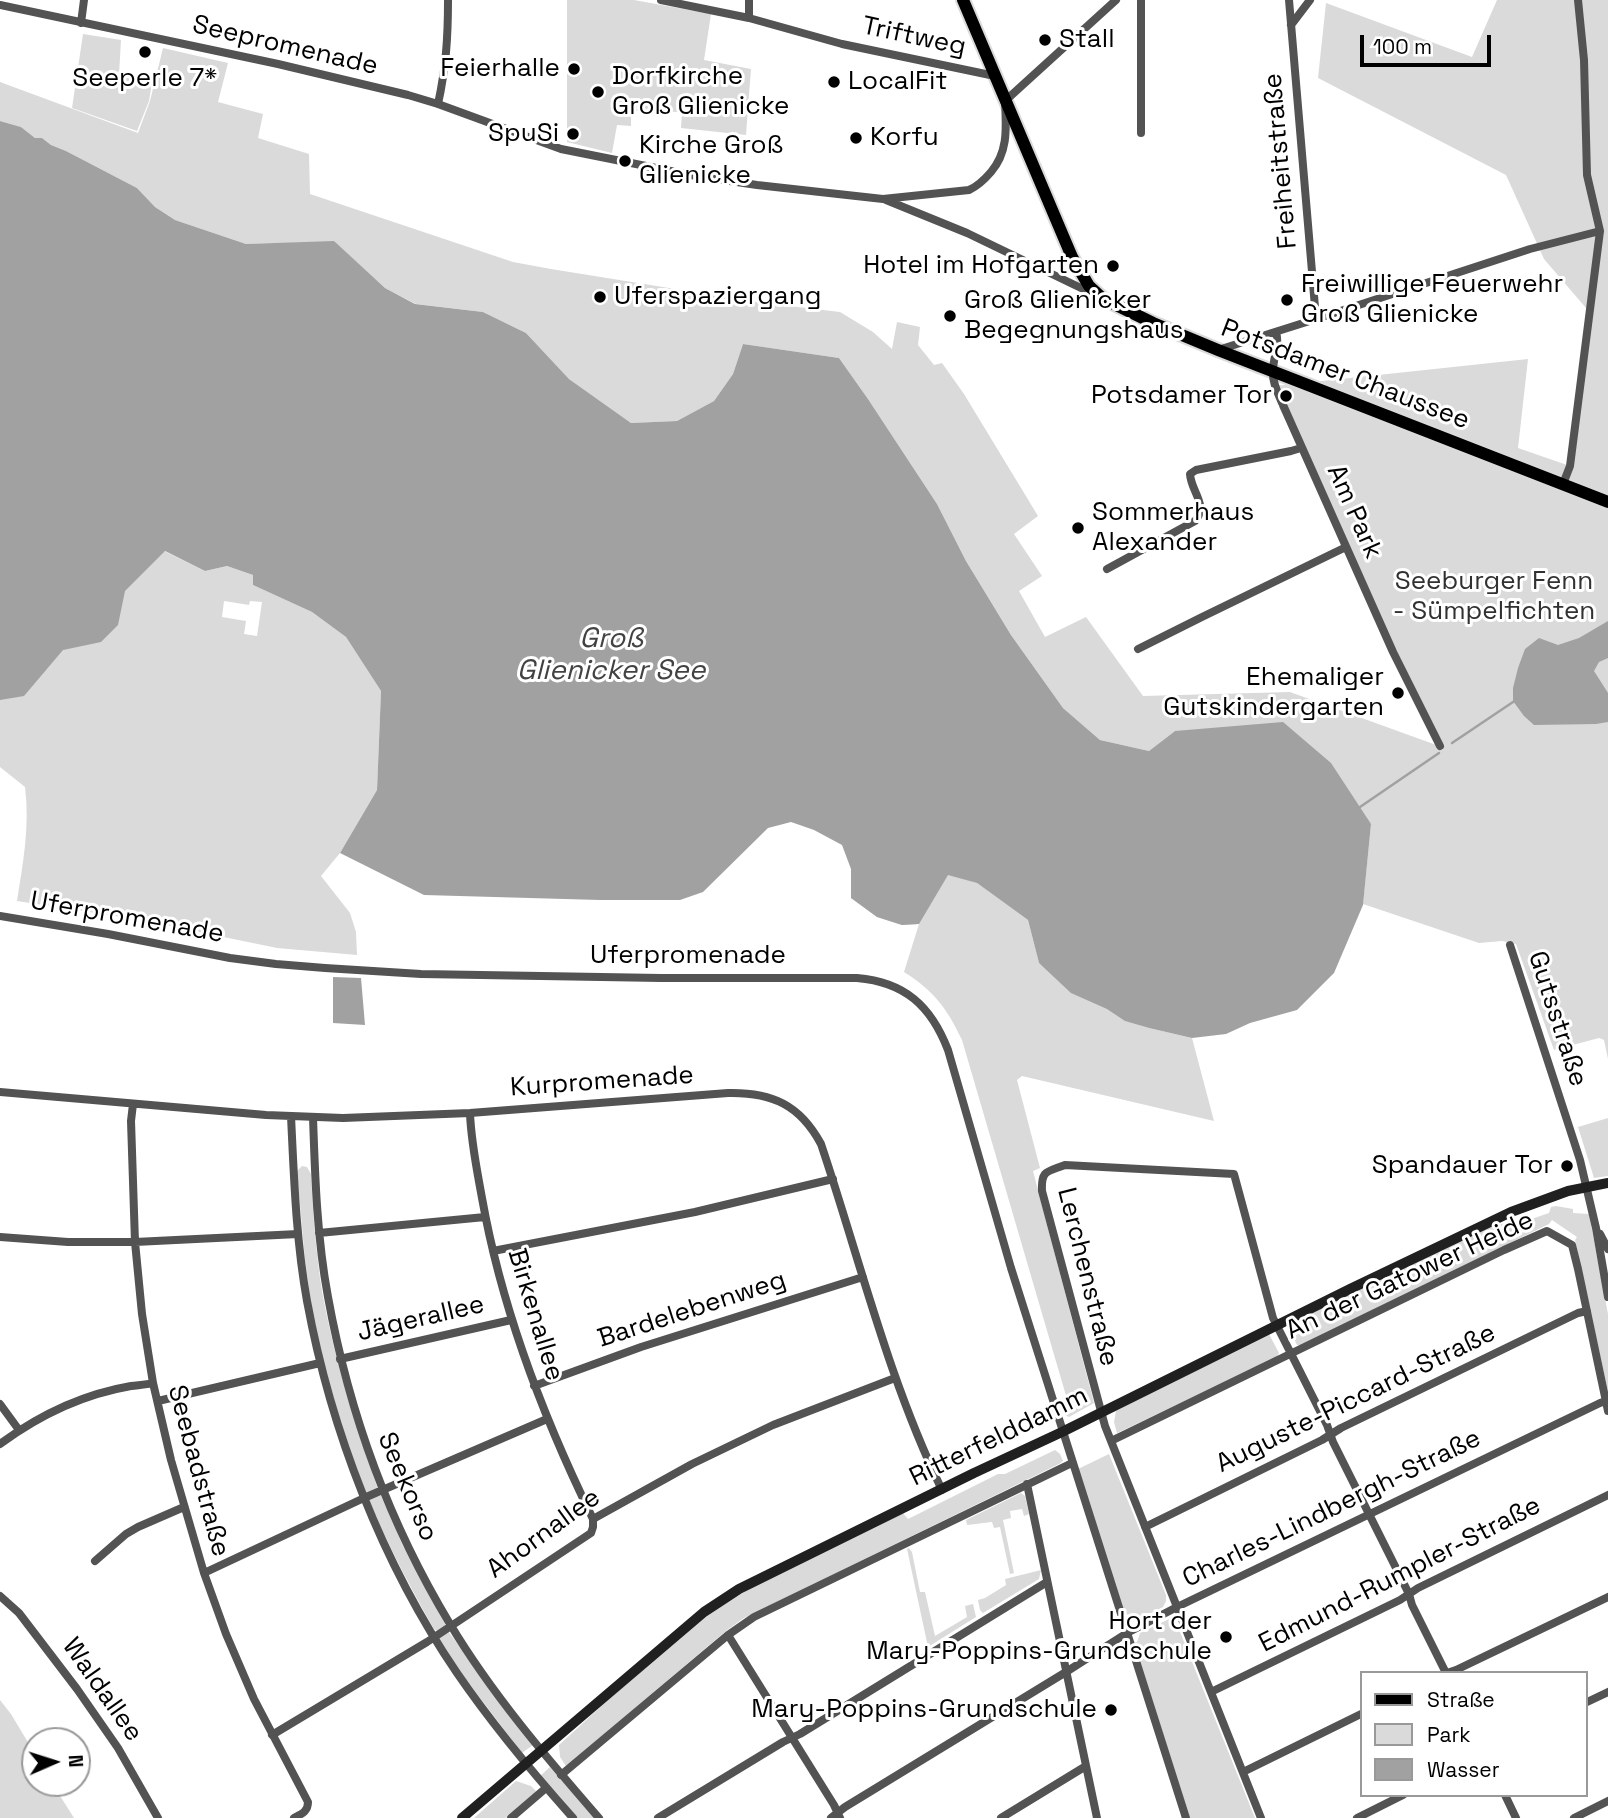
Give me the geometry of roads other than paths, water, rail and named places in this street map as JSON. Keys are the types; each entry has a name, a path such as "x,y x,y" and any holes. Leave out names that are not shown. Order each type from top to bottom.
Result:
{"main road":[{"name":"Potsdamer Chaussee","path":"963,0 1072,257 1089,286 1102,298 1272,372 1608,502"},
{"name":"Ritterfelddamm","path":"462,1818 722,1599 759,1578 1511,1212 1558,1194 1608,1183"}],"street":[{"path":"81,23 84,0"},
{"path":"438,104 448,41 448,0"},
{"name":"Triftweg","path":"661,0 749,18 842,44 995,76"},
{"path":"749,0 749,18"},
{"path":"883,199 975,188 998,164 1005,146 1005,101 1116,0"},
{"path":"1141,0 1141,133"},
{"name":"Freiheitstraße","path":"1289,0 1316,319"},
{"path":"1291,25 1310,0"},
{"path":"1563,484 1570,466 1600,231 1587,175 1584,60 1578,0"},
{"name":"Seepromenade","path":"0,5 278,64 408,95 561,149 716,179 883,199"},
{"path":"883,199 967,233 1083,289 1089,286"},
{"path":"1218,350 1530,249 1600,231"},
{"path":"1272,372 1279,341 1276,332"},
{"name":"Am Park","path":"1272,372 1275,386 1301,447 1393,652 1440,746"},
{"name":"Am Park","path":"1107,569 1195,521 1201,514 1191,481 1191,474 1196,470 1301,447"},
{"path":"1138,649 1346,547"},
{"name":"Uferpromenade","path":"0,916 230,958 313,967 421,974 857,978 893,985 921,1004 937,1026 954,1070 996,1220 1186,1818"},
{"name":"Gutsstraße","path":"1510,945 1576,1148 1597,1228"},
{"name":"Kurpromenade","path":"0,1092 343,1118 470,1114 728,1093 758,1094 782,1102 808,1124 821,1144 895,1378 942,1490"},
{"name":"Seebadstraße","path":"132,1104 135,1242 142,1314 153,1383 184,1507 226,1634 254,1699 308,1802 306,1811 293,1818"},
{"name":"Birkenallee","path":"470,1114 485,1217 511,1320 547,1419 593,1519"},
{"name":"Seekorso","path":"291,1116 298,1234 307,1299 320,1363 339,1432 364,1498 397,1570 434,1637 475,1698 573,1818"},
{"name":"Seekorso","path":"313,1117 319,1233 327,1296 340,1359 360,1430 383,1490 411,1552 451,1626 542,1751 599,1818"},
{"name":"Lerchenstraße","path":"1102,1413 1042,1191 1041,1179 1046,1172 1065,1165 1234,1174 1277,1325"},
{"path":"493,1251 695,1212 832,1179"},
{"path":"319,1233 485,1217"},
{"path":"1597,1228 1608,1249"},
{"path":"1597,1228 1608,1297"},
{"name":"An der Gatower Heide","path":"1111,1441 1547,1231 1572,1245 1608,1411"},
{"path":"0,1237 68,1242 135,1242 298,1234"},
{"name":"Bardelebenweg","path":"534,1386 641,1348 863,1278"},
{"name":"Auguste-Piccard-Straße","path":"1145,1527 1341,1428 1587,1311"},
{"name":"Jägerallee","path":"340,1359 511,1320"},
{"path":"1277,1325 1445,1671"},
{"path":"158,1401 320,1363"},
{"name":"Ahornallee","path":"272,1734 434,1637 590,1533 593,1519 692,1464 773,1425 895,1378"},
{"path":"0,1444 19,1430 61,1408 123,1388 153,1383"},
{"name":"Charles-Lindbergh-Straße","path":"836,1816 1127,1633 1606,1401"},
{"path":"0,1404 19,1430"},
{"path":"1102,1413 1261,1818"},
{"path":"204,1573 364,1498 547,1419"},
{"name":"Ritterfelddamm","path":"561,1775 728,1635 754,1617 1072,1462"},
{"path":"1027,1484 1097,1818"},
{"name":"Edmund-Rumpler-Straße","path":"1211,1692 1608,1495"},
{"path":"95,1562 126,1534 184,1507"},
{"path":"658,1818 1048,1582"},
{"name":"Waldallee","path":"0,1596 19,1613 77,1689 118,1748 158,1818"},
{"path":"1450,1671 1608,1597"},
{"path":"728,1635 834,1805 836,1816"},
{"path":"1587,1702 1608,1692"},
{"path":"1243,1772 1360,1714"},
{"path":"1000,1818 1086,1766"},
{"path":"511,1818 546,1788"},
{"path":"1357,1818 1399,1797"},
{"path":"1505,1797 1516,1818"},
{"path":"1574,1818 1608,1801"}],"water":[{"name":"Groß Glienicker See","path":"0,121 21,127 35,138 42,138 137,188 155,207 175,220 246,244 334,241 385,288 415,304 483,312 526,333 569,379 631,423 677,421 714,401 733,374 743,344 839,358 937,504 966,561 1011,635 1063,708 1100,740 1149,751 1175,731 1283,722 1331,763 1371,824 1363,905 1334,973 1297,1010 1250,1023 1226,1034 1192,1038 1149,1028 1125,1021 1107,1009 1071,993 1039,963 1028,920 977,883 948,875 919,924 902,925 877,917 851,898 851,869 842,845 814,830 791,822 768,828 703,892 680,900 424,895 340,853 377,790 381,691 346,637 312,612 253,585 253,575 227,566 205,571 165,551 125,591 118,625 101,642 63,650 24,696 0,700"},
{"path":"1608,621 1608,658 1599,662 1594,671 1608,693 1608,722 1534,725 1513,701 1513,688 1525,649 1539,638 1558,645 1579,638"},
{"path":"333,977 361,978 365,1025 333,1023"}],"waterway":[{"path":"1452,743 1516,700"},
{"path":"1360,807 1439,753"}],"place":[{"name":"Stall","path":"1045,40"},
{"name":"Seeperle 7*","path":"145,52"},
{"name":"Feierhalle","path":"574,69"},
{"name":"LocalFit","path":"834,82"},
{"name":"Dorfkirche Groß Glienicke","path":"598,92"},
{"name":"SpuSi","path":"573,134"},
{"name":"Korfu","path":"856,138"},
{"name":"Kirche Groß Glienicke","path":"625,161"},
{"name":"Hotel im Hofgarten","path":"1113,266"},
{"name":"Uferspaziergang","path":"600,297"},
{"name":"Freiwillige Feuerwehr Groß Glienicke","path":"1287,300"},
{"name":"Groß Glienicker Begegnungshaus","path":"950,316"},
{"name":"Potsdamer Tor","path":"1286,396"},
{"name":"Sommerhaus Alexander","path":"1078,528"},
{"name":"Ehemaliger Gutskindergarten","path":"1398,693"},
{"name":"Spandauer Tor","path":"1567,1166"},
{"name":"Hort der Mary-Poppins-Grundschule","path":"1226,1637"},
{"name":"Mary-Poppins-Grundschule","path":"1111,1710"}],"park label":[{"name":"Seeburger Fenn - Sümpelfichten","path":"1494,597"}]}
